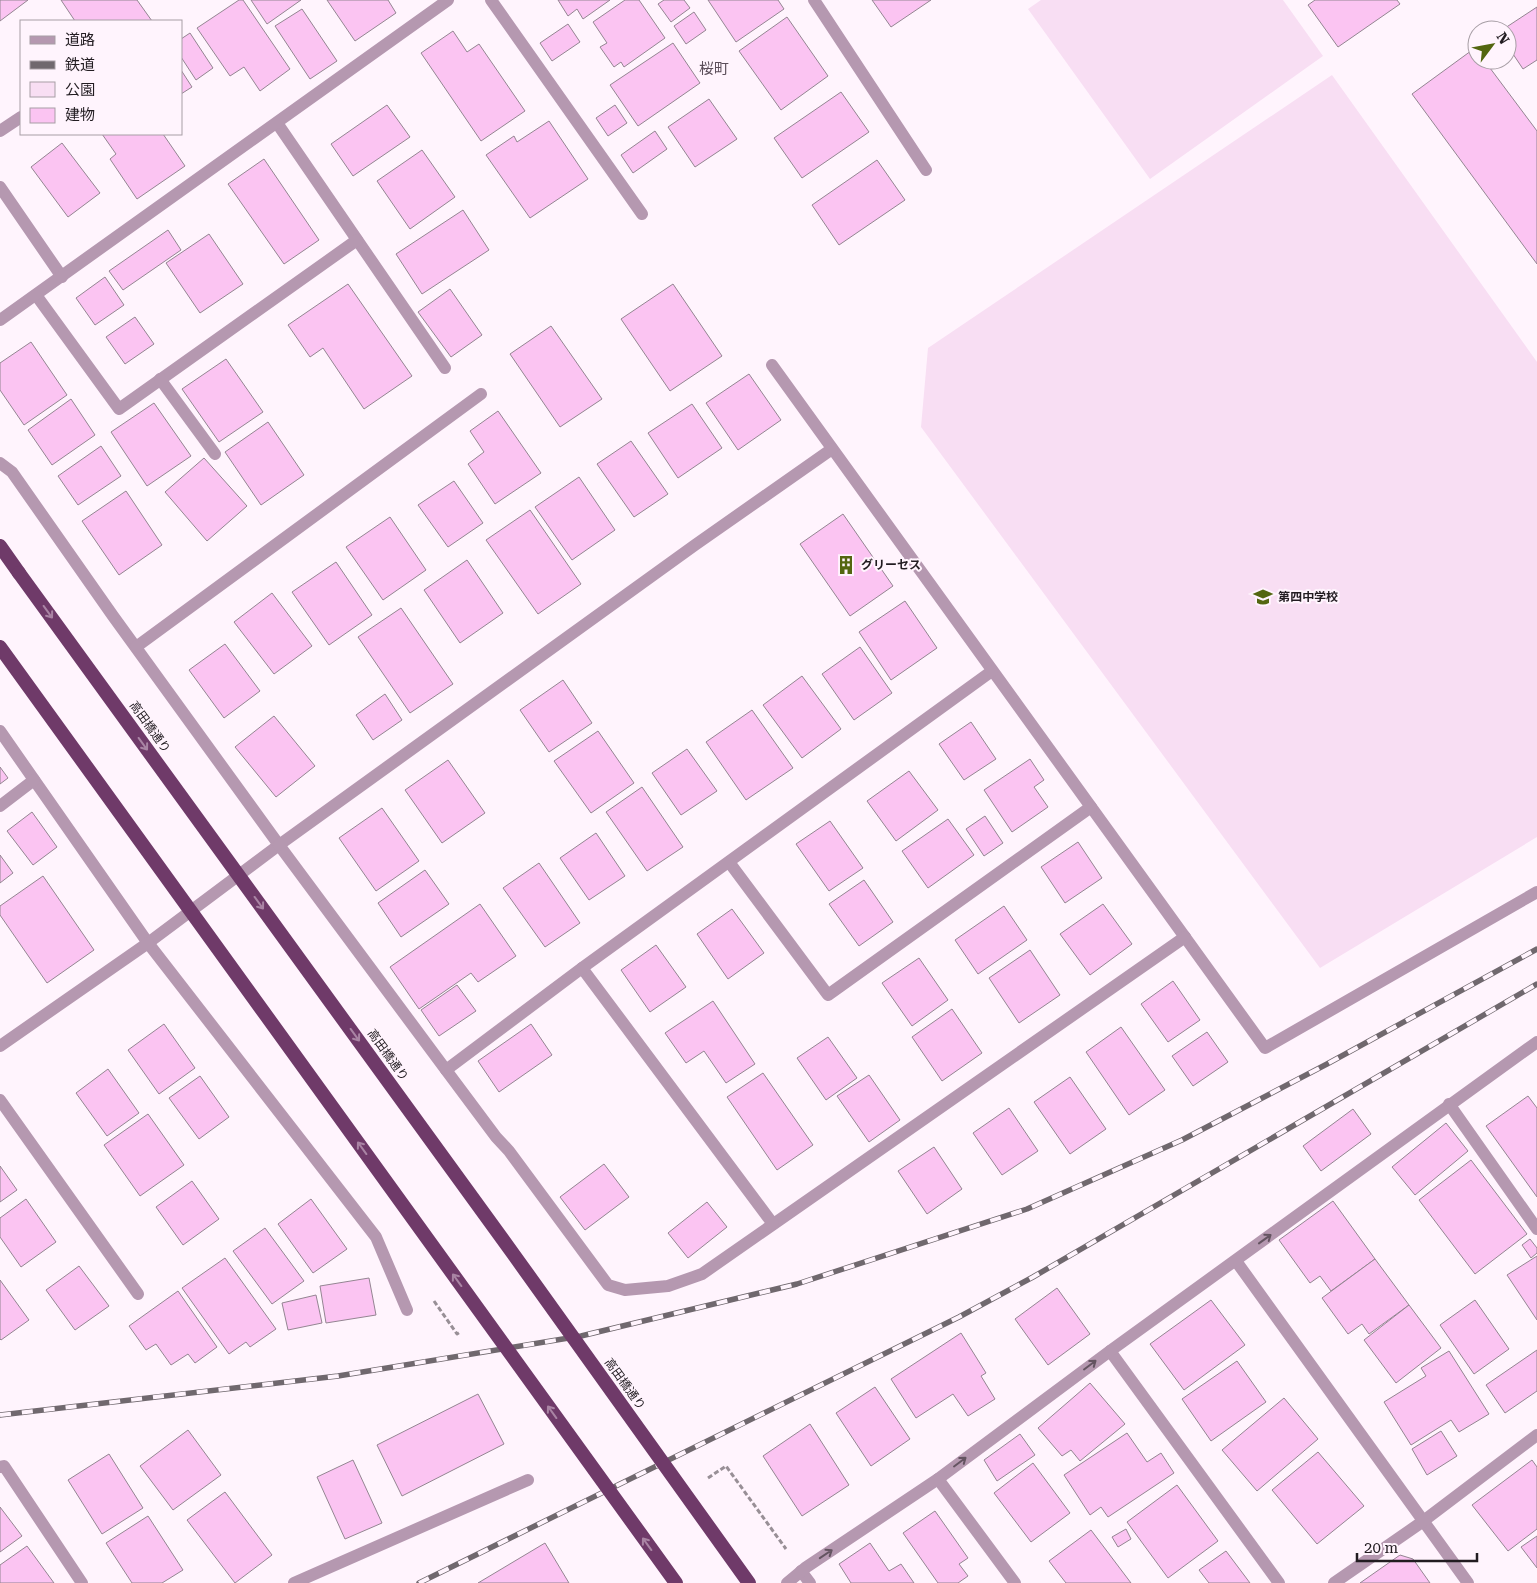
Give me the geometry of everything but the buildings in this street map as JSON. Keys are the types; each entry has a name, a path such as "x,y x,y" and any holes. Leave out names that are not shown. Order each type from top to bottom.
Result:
{"highway":[{"name":"高田橋通り","path":"0,546 749,1583"},
{"path":"0,647 676,1583"}],"street":[{"path":"0,320 448,0"},
{"path":"491,0 642,214"},
{"path":"814,0 926,170"},
{"path":"0,131 20,118"},
{"path":"277,122 445,368"},
{"path":"0,187 62,277"},
{"path":"36,295 119,409 357,240"},
{"path":"772,365 1265,1048 1537,892"},
{"path":"160,379 215,454"},
{"path":"136,647 481,394"},
{"path":"0,1046 148,943 279,844 695,544 832,449"},
{"path":"0,463 12,472 279,844 608,1285 625,1290 668,1286 702,1274 1184,937"},
{"path":"446,1070 582,968 992,671"},
{"path":"0,731 148,943 376,1237 407,1310"},
{"path":"0,806 34,780"},
{"path":"729,862 828,995 1091,807"},
{"path":"582,968 773,1224"},
{"path":"787,1583 801,1571 938,1479 1110,1351 1537,1042"},
{"path":"0,1100 138,1294"},
{"path":"1449,1104 1537,1229"},
{"path":"1236,1260 1422,1522 1468,1583"},
{"path":"1110,1351 1279,1583"},
{"path":"1334,1583 1422,1522 1537,1435"},
{"path":"0,1467 4,1466 82,1583"},
{"path":"938,1479 1015,1583"},
{"path":"294,1583 528,1480"},
{"path":"801,1571 810,1583"}],"path":[{"path":"707,1478 726,1466 801,1571"}],"green space":[{"path":"1041,0 1283,0 1323,56 1150,179 1028,9"},
{"name":"第四中学校","path":"1332,75 1537,362 1537,837 1320,968 921,427 928,348"}],"railway":[{"path":"0,1415 338,1376 581,1336 797,1284 1027,1209 1182,1140 1327,1064 1537,949"},
{"path":"419,1583 959,1317 1033,1277 1537,984"}],"place":[{"name":"グリーセス","path":"846,565"},
{"name":"第四中学校","path":"1263,597"}],"district":[{"name":"桜町","path":"714,69"}]}
